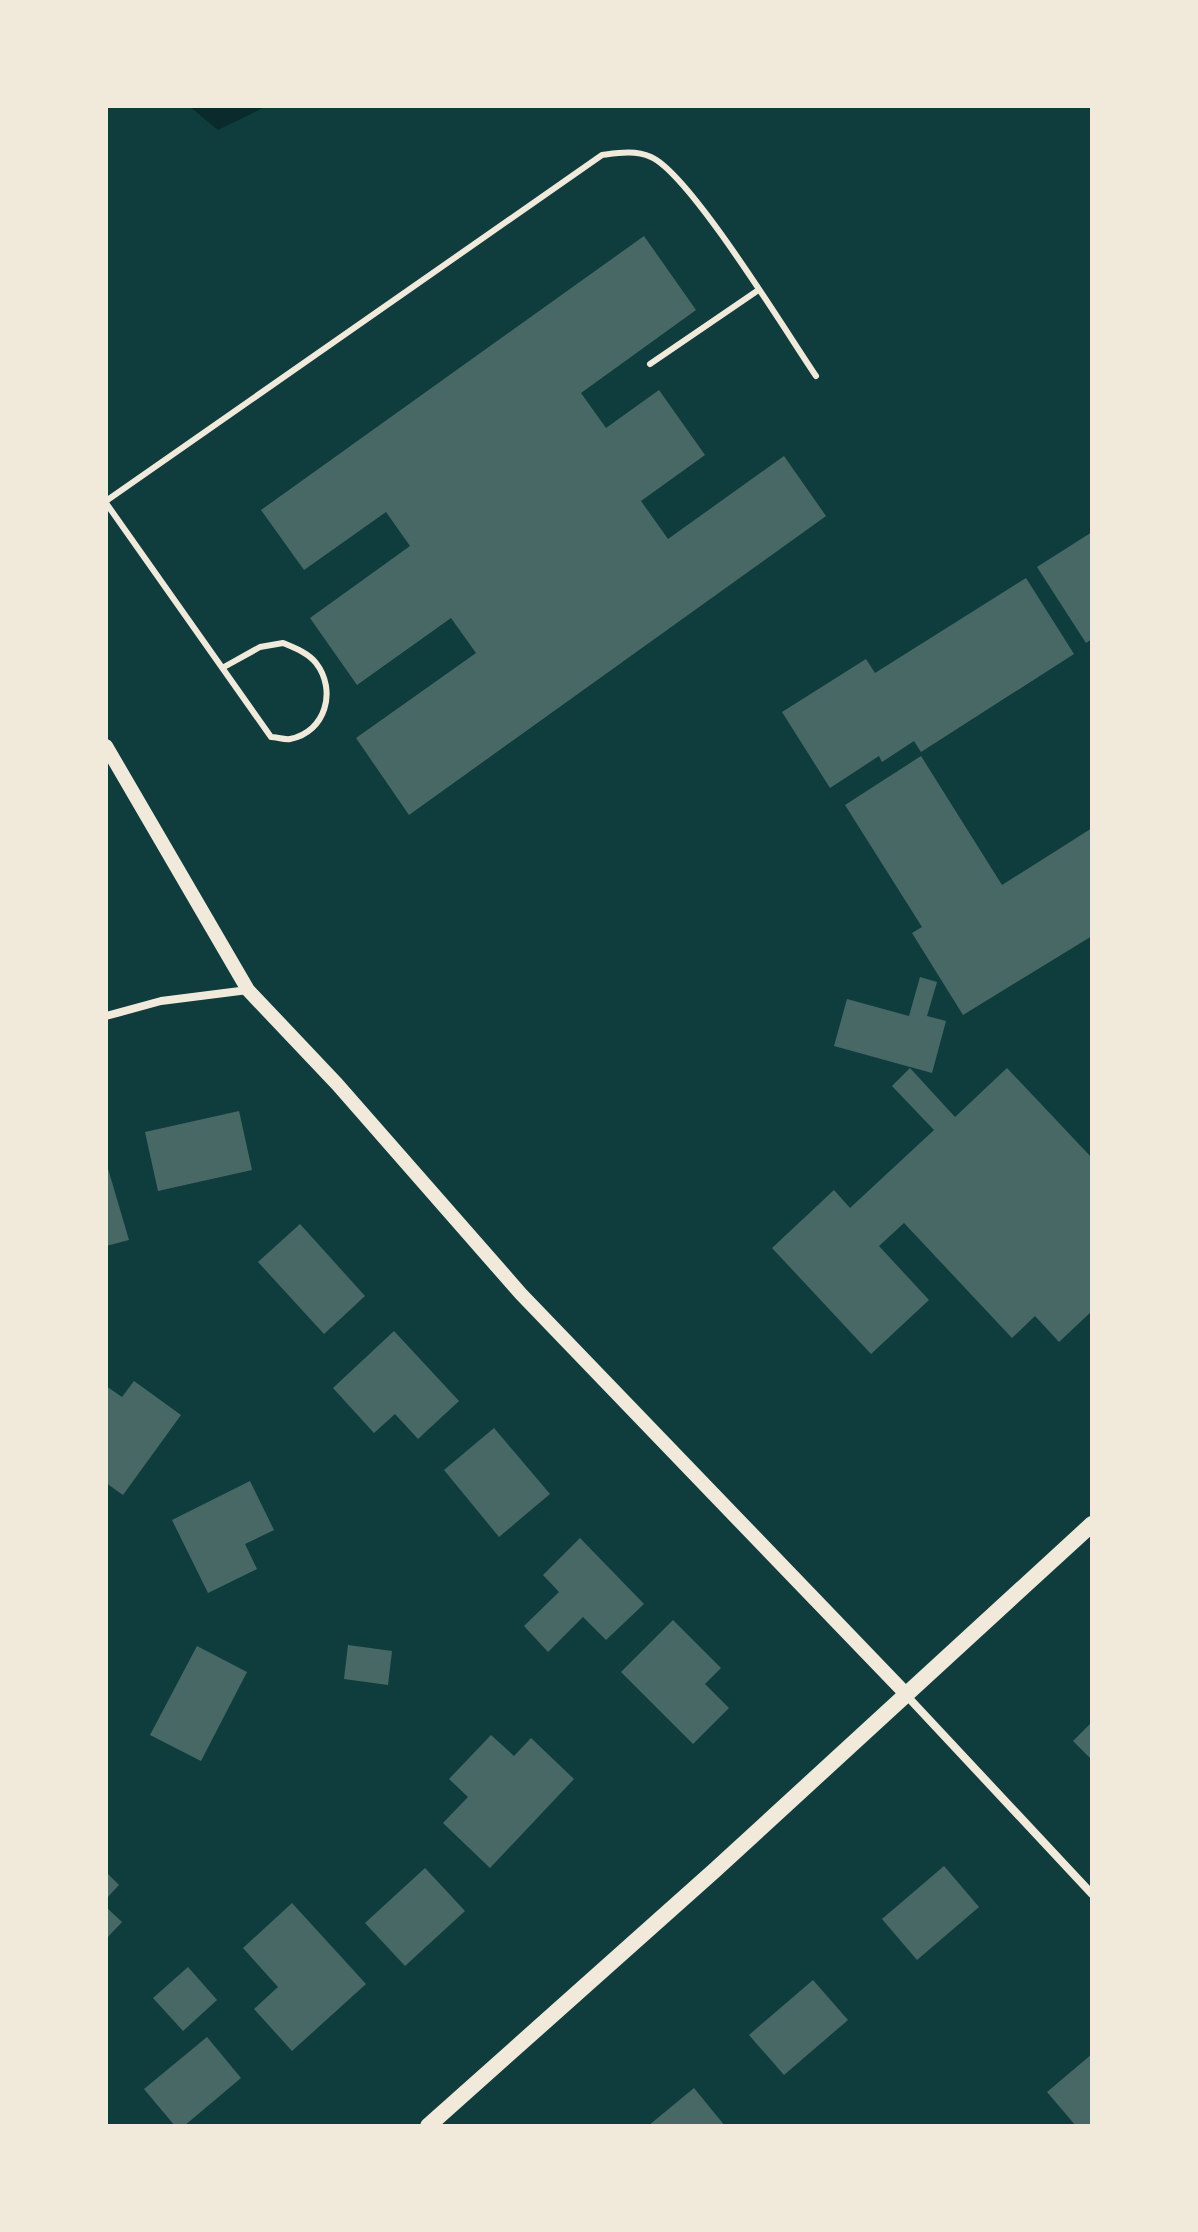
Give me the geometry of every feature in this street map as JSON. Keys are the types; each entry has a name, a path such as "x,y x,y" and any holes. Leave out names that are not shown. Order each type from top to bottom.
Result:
{"main road":[{"path":"428,2126 1092,1524"}],"street":[{"path":"106,746 248,990 521,1294 906,1694 1092,1894"},
{"path":"106,1016 161,1001 248,990"}],"lane":[{"path":"224,667 260,647 283,643 316,663 328,688 325,711 311,727 290,739 271,737 106,502 602,155 624,152 651,157 688,188 816,376"},
{"path":"650,364 757,291"}],"water":[{"path":"189,106 267,106 218,130"}],"building":[{"path":"644,236 696,310 581,393 606,428 659,390 705,455 641,501 668,539 784,456 826,516 409,815 356,738 476,653 451,618 357,685 310,618 410,546 386,512 304,570 261,510"},
{"path":"1092,532 1092,639 1086,643 1037,567"},
{"path":"1026,578 1074,654 921,752 914,741 882,762 879,756 830,788 782,712 866,659 875,673"},
{"path":"921,756 1002,885 1092,828 1092,936 963,1015 912,933 922,927 845,805"},
{"path":"920,977 937,982 927,1016 946,1021 932,1073 834,1046 847,999 909,1016"},
{"path":"910,1068 955,1117 1007,1068 1092,1158 1092,1311 1059,1342 1035,1316 1012,1338 904,1223 879,1246 929,1300 871,1354 772,1248 834,1190 850,1208 934,1130 892,1086"},
{"path":"239,1111 252,1170 158,1191 145,1132"},
{"path":"106,1162 129,1240 106,1246"},
{"path":"300,1224 365,1296 324,1334 258,1262"},
{"path":"394,1331 459,1401 418,1439 395,1414 374,1433 333,1388"},
{"path":"134,1381 181,1415 123,1495 106,1483 106,1386 122,1397"},
{"path":"494,1428 550,1494 499,1537 444,1470"},
{"path":"250,1481 274,1530 245,1544 257,1569 208,1593 172,1520"},
{"path":"580,1538 644,1604 606,1640 583,1617 548,1652 524,1626 559,1592 543,1575"},
{"path":"673,1620 721,1668 705,1684 729,1708 693,1744 621,1672"},
{"path":"348,1645 392,1651 388,1685 344,1679"},
{"path":"197,1646 247,1672 201,1761 150,1735"},
{"path":"1092,1722 1092,1760 1073,1741"},
{"path":"491,1735 514,1756 531,1738 574,1779 490,1868 443,1823 468,1797 449,1779"},
{"path":"944,1866 979,1907 917,1960 882,1919"},
{"path":"425,1868 465,1911 405,1966 365,1923"},
{"path":"106,1872 119,1885 106,1899"},
{"path":"292,1903 366,1984 292,2051 254,2009 278,1987 243,1948"},
{"path":"106,1907 122,1922 106,1939"},
{"path":"188,1967 217,2000 183,2031 153,1998"},
{"path":"813,1980 848,2020 784,2075 749,2035"},
{"path":"207,2037 241,2078 184,2126 175,2126 144,2089"},
{"path":"1092,2054 1092,2126 1076,2126 1047,2092"},
{"path":"694,2088 725,2126 648,2126"}]}
